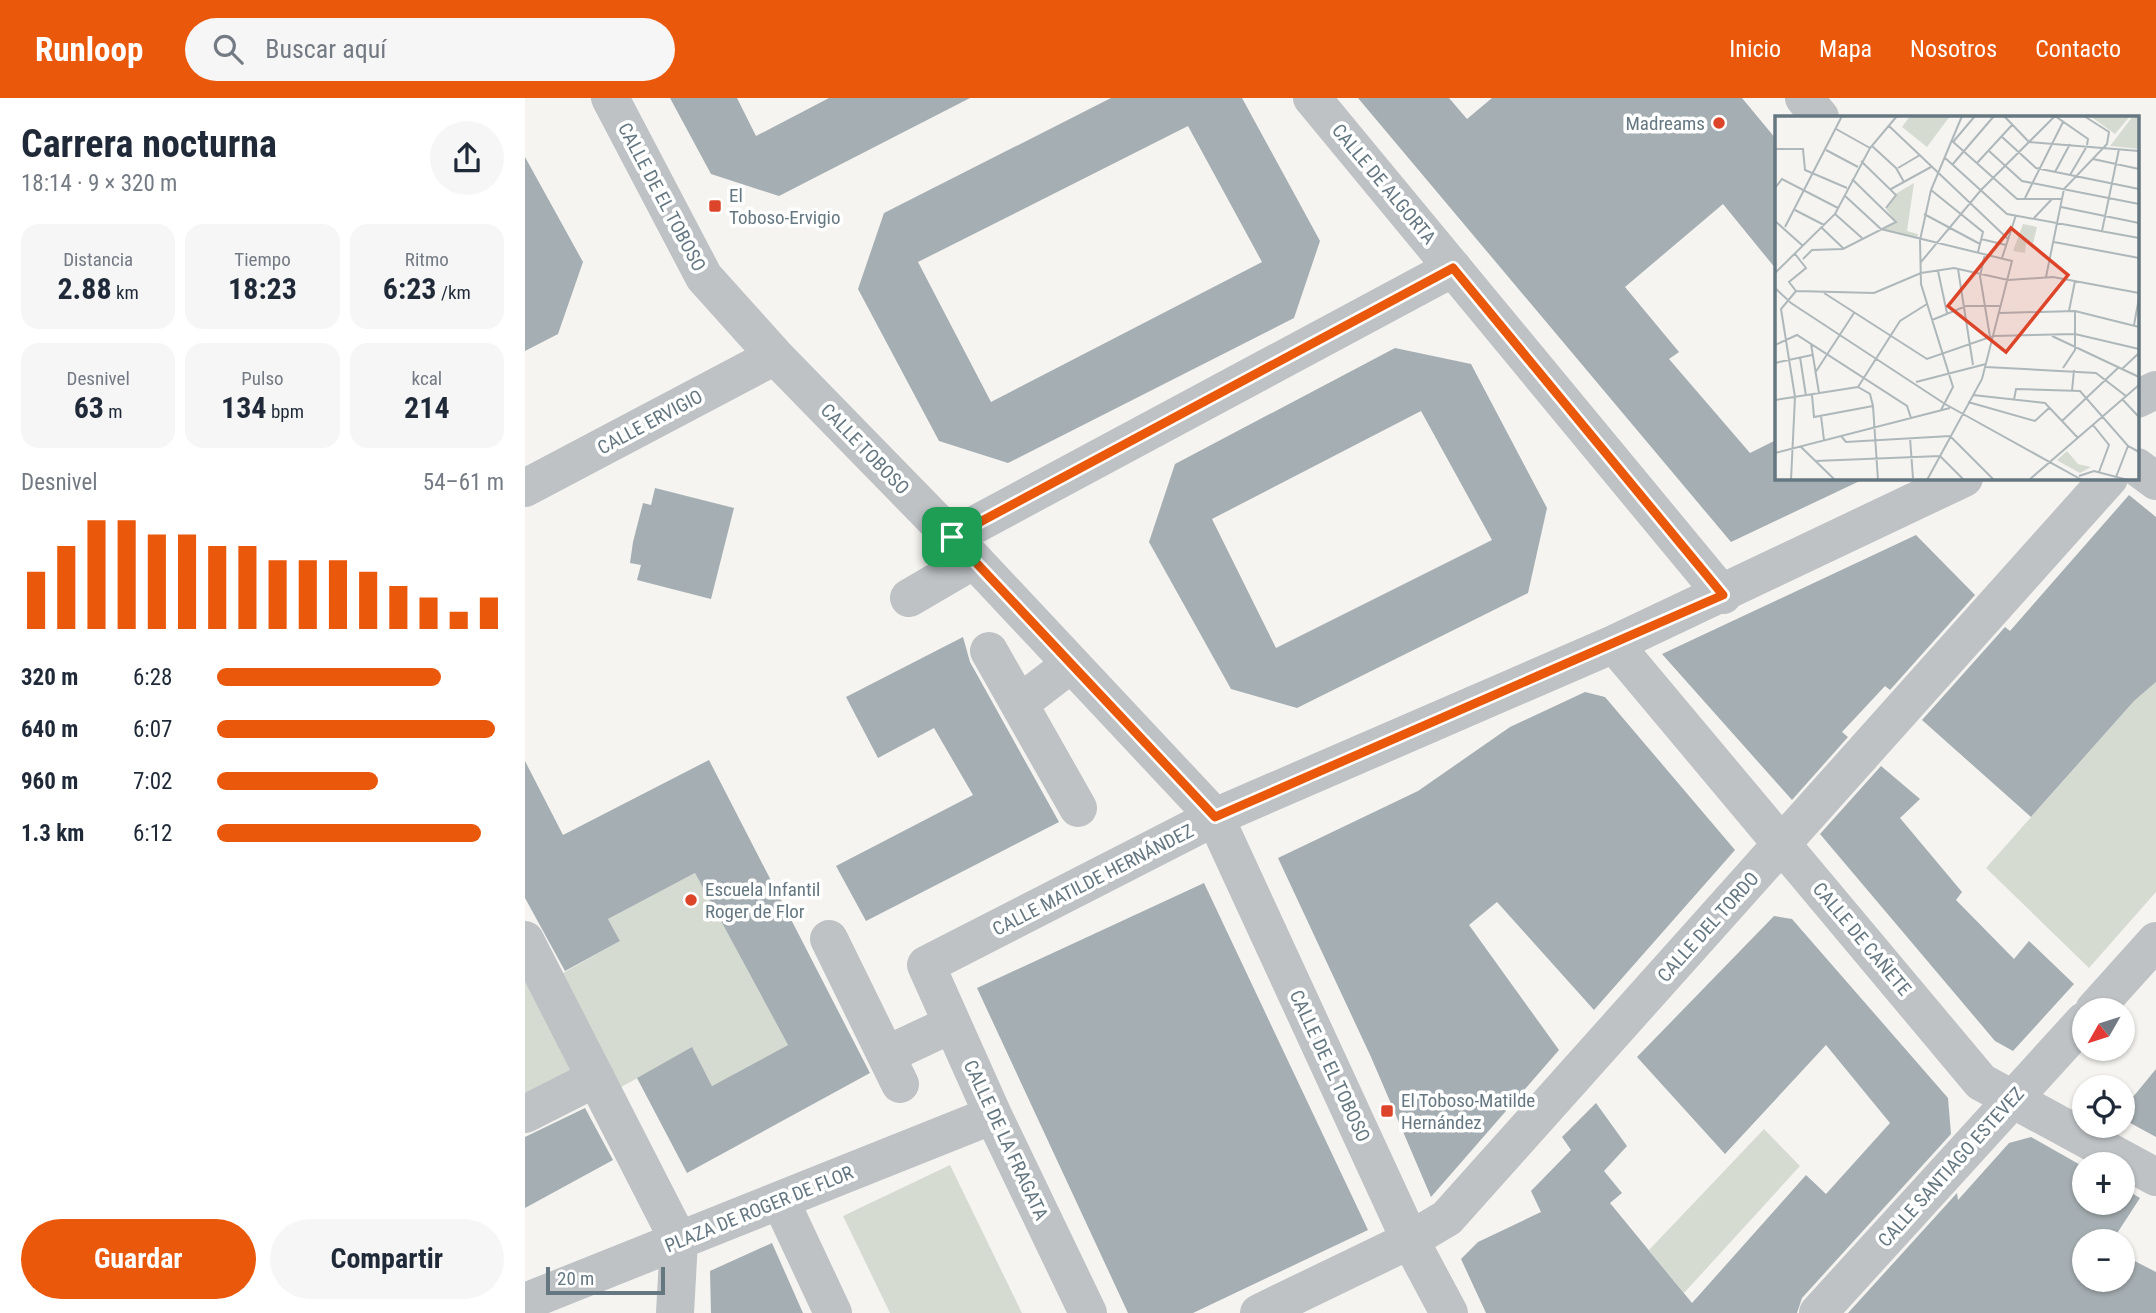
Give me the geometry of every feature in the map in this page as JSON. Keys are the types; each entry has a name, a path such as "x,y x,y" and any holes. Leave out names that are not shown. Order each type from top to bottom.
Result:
{"street":[{"name":"CALLE DE EL TOBOSO","path":"610,98 704,277 775,356"},
{"name":"CALLE DE ALGORTA","path":"1312,98 1723,595"},
{"path":"1804,98 1819,116"},
{"path":"909,598 963,549 1453,268"},
{"name":"CALLE ERVIGIO","path":"525,488 775,356"},
{"name":"CALLE TOBOSO","path":"775,356 963,549 1215,817"},
{"path":"2139,397 2156,390"},
{"path":"2139,468 2156,481"},
{"name":"CALLE MATILDE HERNÁNDEZ","path":"926,965 1215,817 1614,645 1959,480"},
{"name":"CALLE DEL TORDO","path":"1258,1313 1410,1241 1447,1219 2107,480"},
{"name":"CALLE DE CAÑETE","path":"1614,645 1982,1083 2156,1177"},
{"path":"989,651 1078,808"},
{"path":"1019,704 1071,664"},
{"name":"CALLE DE EL TOBOSO","path":"1215,817 1410,1241 1449,1313"},
{"path":"829,939 893,1069 952,1024"},
{"path":"525,940 679,1241 675,1313"},
{"path":"2105,998 2156,941"},
{"name":"CALLE DE LA FRAGATA","path":"926,965 993,1115 1088,1313"},
{"name":"CALLE SANTIAGO ESTEVEZ","path":"1818,1313 2072,1034"},
{"path":"525,1114 596,1078"},
{"name":"PLAZA DE ROGER DE FLOR","path":"525,1302 993,1115"},
{"path":"780,1200 833,1313"}],"shaded area":[{"path":"2156,682 2156,892 2089,968 1986,868 2134,701"},
{"path":"695,873 788,1045 712,1086 692,1048 605,1096 525,1114 525,940 547,982 620,941 608,919"},
{"path":"1764,1129 1800,1166 1684,1293 1649,1250"},
{"path":"950,1165 1022,1313 890,1313 843,1216"}],"building":[{"path":"670,98 737,98 756,136 829,98 970,98 779,196 711,174"},
{"path":"1111,98 1242,98 1320,241 1294,318 1008,463 939,441 858,289 884,213","holes":["1188,126 1262,262 991,402 918,262"]},
{"path":"1358,98 1449,98 1467,119 1492,98 1742,98 1775,138 1775,268 1723,204 1625,287 1679,352 1669,359 1750,453 1775,440 1775,480 1862,480 1731,542"},
{"path":"525,157 583,262 558,334 525,351"},
{"path":"1395,348 1471,364 1547,508 1528,593 1297,708 1231,689 1149,542 1175,464","holes":["1421,411 1492,540 1276,648 1212,519"]},
{"path":"655,488 734,508 711,599 637,580 641,565 630,563 633,542 643,503 651,505"},
{"path":"2129,495 2156,517 2156,682 2134,701 2031,817 1922,720 2005,627 2010,631"},
{"path":"1916,535 1975,595 1890,690 1885,686 1842,732 1848,737 1792,800 1662,654"},
{"path":"963,637 970,662 1059,822 866,921 836,866 973,795 934,728 878,758 846,697"},
{"path":"1585,692 1605,697 1735,850 1594,1010 1497,902 1469,925 1559,1050 1431,1197 1371,1057 1278,858 1418,791 1510,727"},
{"path":"709,760 870,1073 687,1173 637,1078 692,1047 712,1086 788,1045 695,873 608,919 620,941 565,971 525,898 525,761 563,835"},
{"path":"1881,766 1920,799 1900,818 1962,892 1956,900 2014,959 2029,941 2074,984 2013,1051 1995,1041 1820,834"},
{"path":"1204,883 1368,1230 1193,1313 1128,1313 977,988"},
{"path":"1774,916 1792,919 1948,1098 1951,1134 1802,1298 1797,1313 1486,1313 1461,1259 1478,1242 1541,1212 1531,1191 1571,1150 1562,1137 1596,1103 1627,1146 1604,1171 1622,1193 1610,1203 1692,1303 1806,1175 1826,1194 1890,1123 1826,1045 1725,1154 1637,1057"},
{"path":"2156,1069 2156,1137 2135,1126 2135,1094"},
{"path":"585,1108 613,1160 525,1208 525,1137"},
{"path":"2031,1137 2072,1160 2072,1215 2129,1215 2120,1229 2072,1229 2072,1292 2135,1292 2135,1261 2156,1272 2156,1313 1848,1313 1957,1193 1958,1200 2009,1143"},
{"path":"772,1243 803,1313 711,1313 710,1271"}],"place":[{"name":"Madreams","path":"1719,123"},
{"name":"El Toboso-Ervigio","path":"715,206"},
{"name":"Escuela Infantil Roger de Flor","path":"691,900"},
{"name":"El Toboso-Matilde Hernández","path":"1387,1111"}],"route":[{"path":"1453,268 1723,595 1614,645 1215,817 952,537 1453,268"}]}
